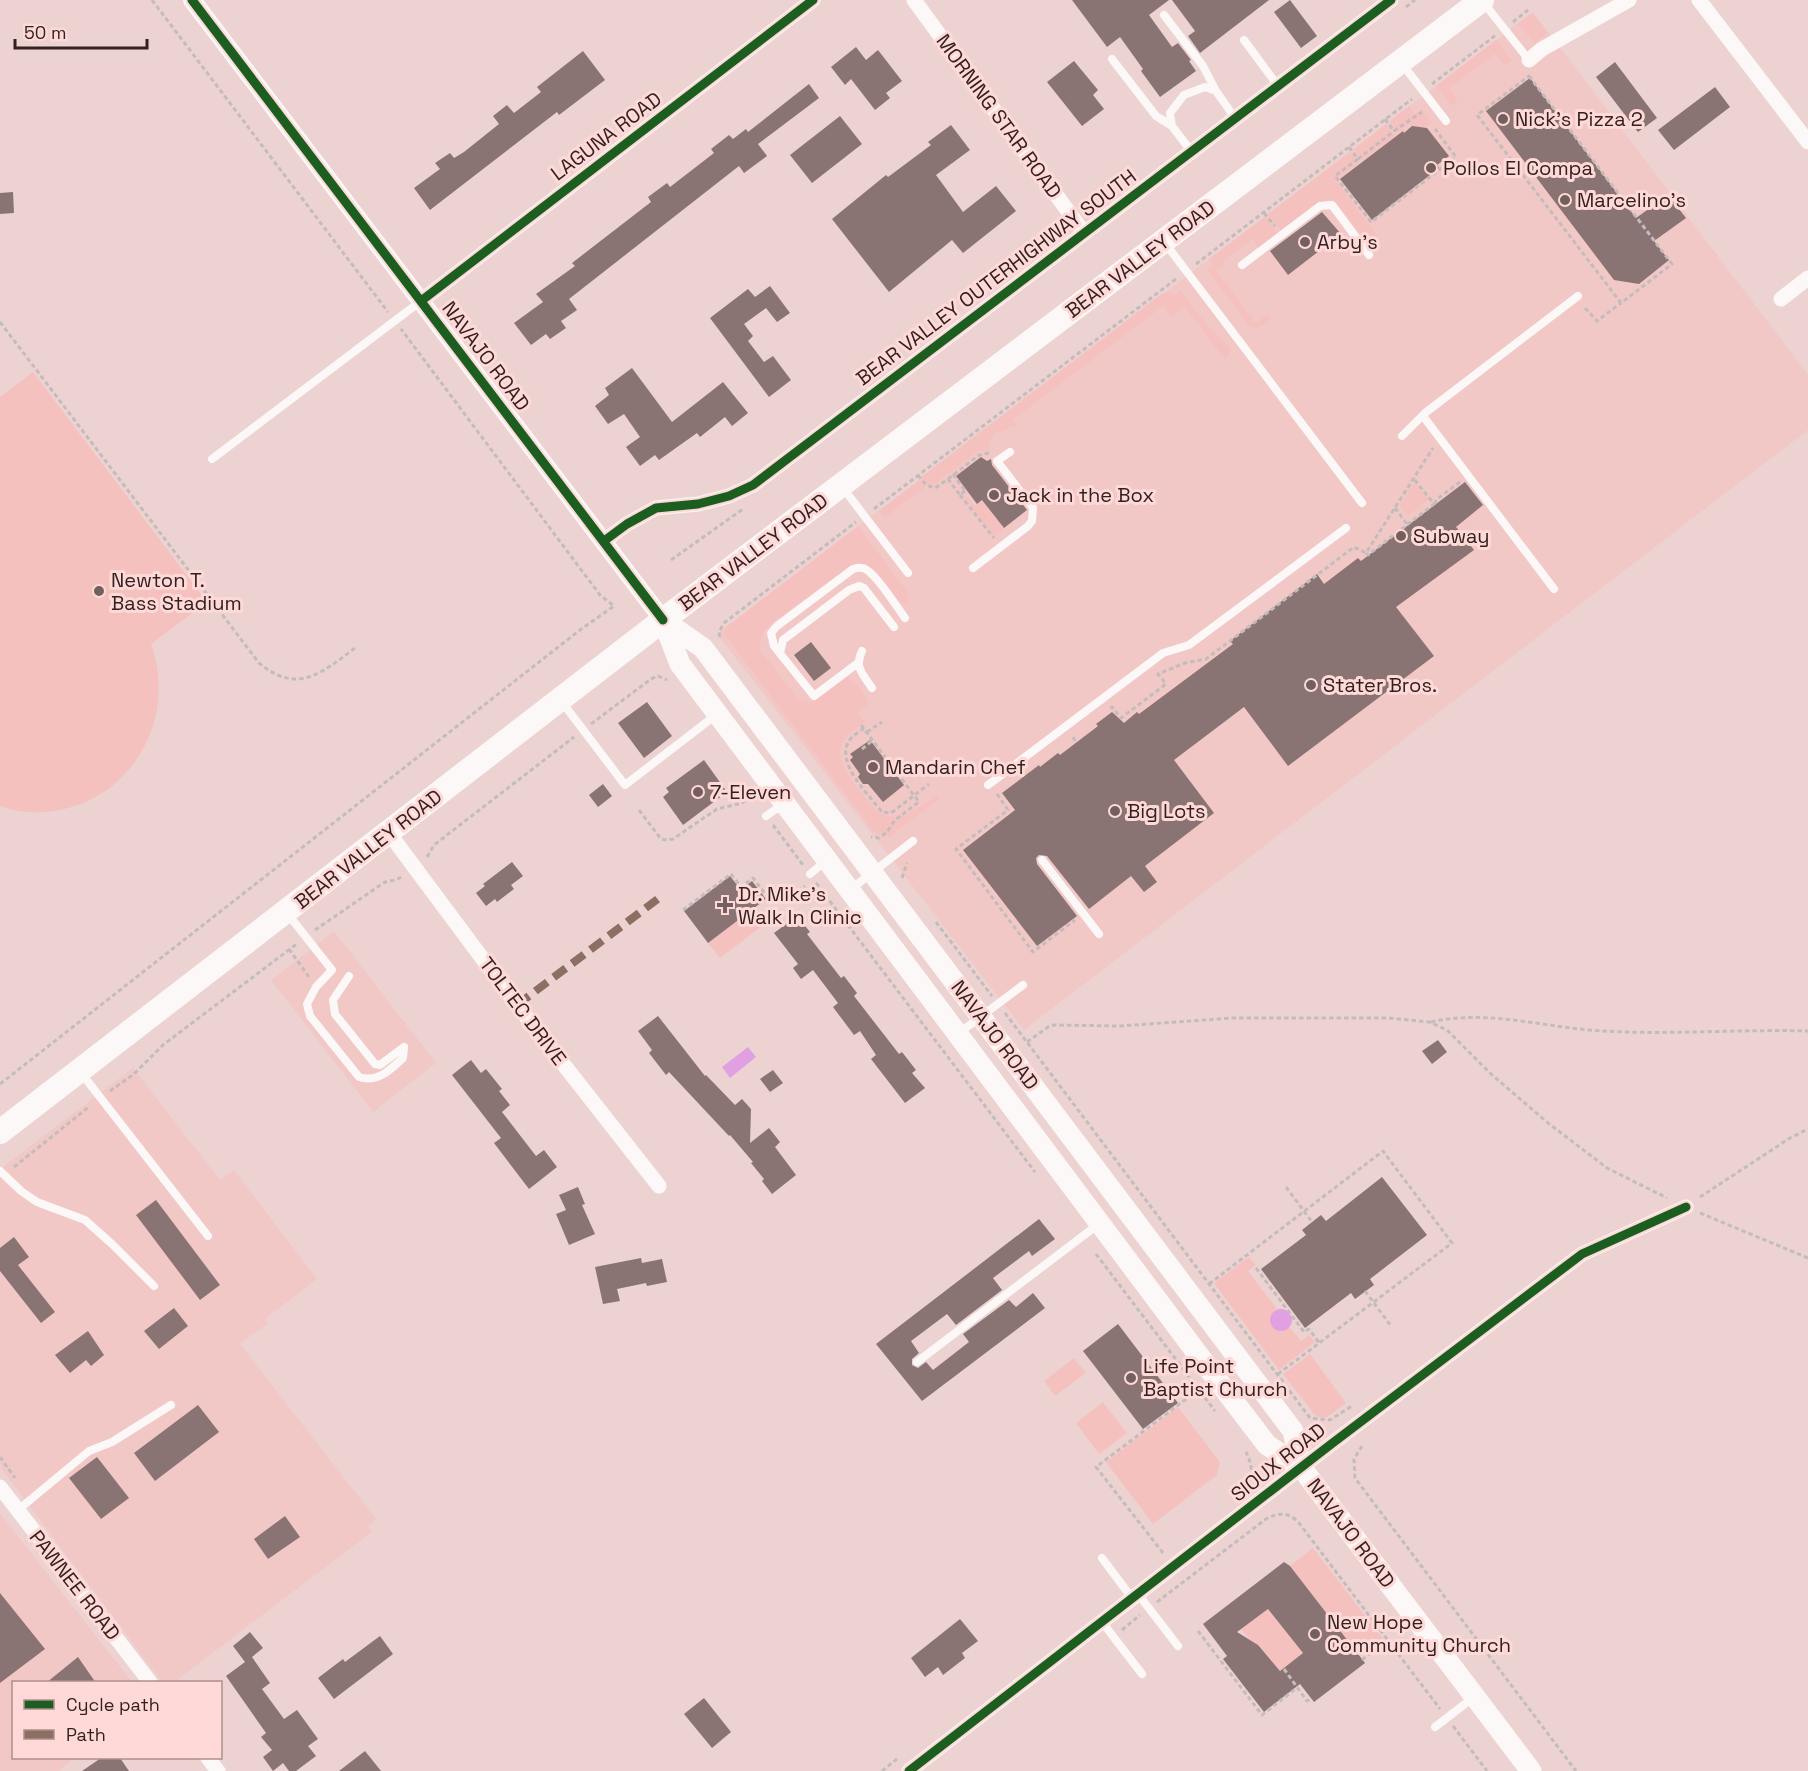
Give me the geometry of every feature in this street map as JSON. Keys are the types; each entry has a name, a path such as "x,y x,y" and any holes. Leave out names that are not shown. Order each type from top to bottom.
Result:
{"main road":[{"name":"BEAR VALLEY ROAD","path":"0,1132 663,620 1482,0"},
{"name":"NAVAJO ROAD","path":"663,620 680,664 958,1034 1091,1229 1268,1445 1301,1467 1532,1771"},
{"name":"NAVAJO ROAD","path":"663,620 703,648 880,866 981,1017 1293,1431 1301,1467"}],"street":[{"name":"NAVAJO ROAD","path":"192,0 663,620"},
{"name":"LAGUNA ROAD","path":"421,301 813,0"},
{"name":"MORNING STAR ROAD","path":"914,0 1084,233"},
{"name":"BEAR VALLEY OUTERHIGHWAY SOUTH","path":"604,542 627,524 656,508 698,504 729,496 753,485 1391,0"},
{"path":"1529,60 1542,49 1629,0"},
{"path":"1699,0 1808,142"},
{"path":"1781,299 1808,279"},
{"name":"TOLTEC DRIVE","path":"389,832 518,1005 659,1186"},
{"name":"SIOUX ROAD","path":"909,1771 1301,1467 1582,1254 1686,1207"},
{"name":"PAWNEE ROAD","path":"0,1487 148,1681"},
{"path":"209,1759 219,1771"}],"lane":[{"path":"1482,0 1529,60"},
{"path":"1164,15 1203,66 1216,91 1235,118"},
{"path":"1244,40 1278,86"},
{"path":"1112,59 1156,117 1172,126 1191,152"},
{"path":"1401,62 1446,121"},
{"path":"1172,126 1170,113 1184,95 1205,87 1216,91"},
{"path":"1242,265 1320,206 1332,205 1369,255"},
{"path":"1163,242 1362,503"},
{"path":"1402,436 1423,416 1578,296"},
{"path":"212,459 421,301"},
{"path":"1423,416 1554,589"},
{"path":"973,568 1032,521 1033,508 997,461 1010,452"},
{"path":"841,486 908,573"},
{"path":"988,785 1163,653 1189,645 1346,528"},
{"path":"858,663 814,696 774,646 771,633 777,626 853,569 859,567 866,568 872,574 905,618"},
{"path":"780,653 783,640 849,590 859,586 864,588 894,627"},
{"path":"862,651 858,668 872,688"},
{"path":"560,700 625,785 717,714"},
{"path":"766,816 784,804"},
{"path":"850,890 913,841"},
{"path":"810,874 827,860"},
{"path":"1042,860 1099,934"},
{"path":"286,912 332,970 316,987 307,1004 310,1016 359,1077 368,1080 383,1076 403,1058 404,1047 381,1065 375,1064 335,1014 333,1000 349,976"},
{"path":"958,1034 1023,985"},
{"path":"80,1070 100,1099 208,1236"},
{"path":"2,1173 37,1202 85,1220 154,1286"},
{"path":"917,1362 1091,1229"},
{"path":"18,1510 89,1451 112,1442 171,1405"},
{"path":"1102,1558 1149,1609 1178,1646"},
{"path":"1102,1622 1142,1674"},
{"path":"1435,1727 1475,1696"}],"path":[{"path":"0,1084 580,630 614,606 600,595 152,0"},
{"path":"721,639 718,634 724,623 1528,10"},
{"path":"1577,314 1586,307 1598,321 1672,264 1529,76 1478,116 1621,303"},
{"path":"1421,111 1456,157 1371,222 1335,176 1358,159 1421,111"},
{"path":"1385,119 1394,131"},
{"path":"1349,147 1358,159"},
{"path":"1264,212 1282,235"},
{"path":"0,322 259,663 281,677 295,679 321,673 355,648"},
{"path":"1366,553 1439,438"},
{"path":"918,475 925,485 935,488 979,454 988,453"},
{"path":"953,474 966,490 960,495"},
{"path":"1104,713 1112,707 1121,718 1166,684 1158,674 1185,663 1206,659 1354,547 1368,555 1469,476"},
{"path":"948,478 993,538 1001,532"},
{"path":"1414,478 1434,504"},
{"path":"1395,508 1407,524"},
{"path":"2,1173 134,1074 163,1045 306,936 385,882 400,879 429,856 434,845 651,679 661,677 673,685"},
{"path":"867,732 882,722"},
{"path":"907,863 902,878 880,866 871,837 879,838 888,832 895,820 919,802 914,795 873,740 863,727 850,739 845,750 848,765 882,812 891,813 914,795 929,784"},
{"path":"1076,742 1073,737 1080,731"},
{"path":"862,748 873,740"},
{"path":"748,785 766,816 810,874"},
{"path":"1005,788 996,794 1008,810 956,849 1033,952 1076,919"},
{"path":"639,810 661,839 667,840 673,839 717,809 742,803 754,794"},
{"path":"683,910 731,874 741,887 753,878 771,901 777,903 788,899 813,879 1035,1173"},
{"path":"930,914 1310,1418 1330,1420 1353,1405"},
{"path":"288,950 312,982"},
{"path":"1027,1042 1054,1025 1120,1026 1232,1018 1285,1017 1388,1018 1429,1022 1447,1030 1491,1074 1548,1123 1607,1168 1686,1207 1808,1258"},
{"path":"1429,1022 1446,1018 1521,1020 1571,1029 1607,1031 1808,1031"},
{"path":"1686,1207 1733,1174 1808,1129"},
{"path":"1209,1284 1383,1151 1452,1243 1278,1374"},
{"path":"1286,1187 1312,1222"},
{"path":"1091,1229 1133,1303"},
{"path":"1256,1268 1304,1332 1309,1329 1320,1344"},
{"path":"1365,1291 1391,1326"},
{"path":"1163,1553 1096,1467 1198,1390"},
{"path":"1362,1446 1354,1459 1355,1478 1576,1771"},
{"path":"1113,1636 1266,1519 1284,1514 1292,1516 1487,1771"},
{"path":"1198,1631 1262,1715 1298,1688"},
{"path":"1362,1660 1387,1640"},
{"path":"1284,1669 1307,1701 1311,1699"}],"shaded area":[{"path":"1533,12 1808,375 1808,430 1024,1030 717,634"},
{"path":"1532,13 1547,33 1534,43 1518,23"},
{"path":"1496,40 1512,60 1505,65 1495,54 1449,88 1458,100 1451,106 1436,86"},
{"path":"1409,106 1415,114 1422,109 1432,123 1421,127 1409,125 1399,133 1390,121"},
{"path":"1386,124 1395,136 1363,161 1354,149"},
{"path":"1350,152 1359,163 1336,181 1378,237 1371,242 1365,238 1331,199 1322,202 1282,232 1268,214"},
{"path":"1265,217 1279,235 1259,249 1252,240 1223,261 1224,264 1216,270 1256,323 1268,314 1271,319 1256,329 1249,326 1207,270 1212,266 1213,256"},
{"path":"1180,290 1209,328 1231,348 1230,354 1224,359 1185,307 1171,317 1163,306 1013,420 1018,427 1010,427 996,433 990,441 988,451 979,451 931,487 921,477 1160,295 1167,292 1175,295"},
{"name":"Newton T. Bass Stadium","path":"33,372 207,602 151,644 158,671 158,698 153,724 143,749 128,770 109,788 86,802 44,812 14,810 0,806 0,397"},
{"path":"920,480 925,487 884,518 879,511"},
{"path":"1415,482 1429,500 1407,516 1400,505"},
{"path":"966,495 975,506 982,500 1002,526 1002,530 994,537 965,499"},
{"path":"858,526 909,594 908,601 901,603 876,573 864,565 856,565 847,568 767,627 761,638 760,647 798,699 815,701 848,677 858,685 869,703 858,712 865,722 846,737 841,746 841,756 849,776 877,811 892,817 900,816 915,810 937,795 939,797 888,838 883,832 879,834 874,832 724,634 725,628"},
{"path":"749,911 761,927 720,958 708,943"},
{"path":"334,931 436,1063 373,1112 271,980"},
{"path":"748,1047 756,1057 730,1078 722,1067"},
{"path":"133,1068 220,1180 234,1170 317,1279 265,1319 268,1323 240,1344 376,1519 368,1526 372,1532 175,1681 161,1681 0,1467 0,1169"},
{"path":"1249,1257 1256,1265 1248,1271 1277,1309 1274,1311 1301,1341 1309,1335 1315,1342 1279,1370 1214,1283"},
{"path":"1281,1309 1289,1312 1292,1320 1289,1328 1281,1331 1273,1328 1270,1320 1273,1312"},
{"path":"1310,1354 1346,1403 1327,1417 1318,1417 1314,1414 1283,1374"},
{"path":"1074,1358 1086,1373 1055,1396 1044,1381"},
{"path":"1103,1402 1127,1433 1099,1454 1076,1423"},
{"path":"1178,1407 1220,1462 1217,1475 1153,1524 1106,1462"},
{"path":"0,1513 131,1681 12,1681 12,1759 74,1759 58,1771 0,1771"},
{"path":"1313,1548 1383,1639 1360,1657 1290,1566"},
{"path":"1268,1609 1303,1653 1280,1671 1241,1629"}],"building":[{"path":"1072,0 1169,0 1149,15 1172,47 1178,43 1196,71 1160,97 1120,37 1107,47"},
{"path":"1172,0 1269,0 1200,53 1188,36 1195,31"},
{"path":"1290,0 1317,36 1301,48 1274,12"},
{"path":"856,47 866,60 878,50 902,81 886,93 890,98 875,110 851,79 845,85 831,67"},
{"path":"583,51 605,80 559,115 557,112 430,210 414,188 440,169 435,163 450,153 454,158 464,152 499,124 493,116 507,105 514,113 541,92 537,87"},
{"path":"1074,61 1098,90 1093,95 1104,109 1082,126 1047,82"},
{"path":"1615,62 1657,118 1638,132 1596,77"},
{"path":"1530,78 1636,218 1668,195 1686,218 1654,241 1669,260 1639,284 1614,280 1486,111"},
{"path":"809,84 819,98 758,144 767,156 744,173 739,166 569,299 577,310 561,321 566,328 550,339 546,334 531,345 514,323 543,302 536,294 575,266 572,263 651,202 648,197 667,183 670,187 714,153 711,149 729,135 733,139 746,129 748,132"},
{"path":"1715,87 1730,107 1674,150 1658,130"},
{"path":"840,116 862,144 812,183 790,155"},
{"path":"951,125 970,150 936,175 963,212 996,186 1016,211 963,253 952,240 889,292 832,219 886,175 888,177 931,145 928,142"},
{"path":"1412,126 1427,128 1449,156 1437,165 1439,168 1372,220 1340,179"},
{"path":"13,192 14,213 0,214 0,193"},
{"name":"Arby's","path":"1322,212 1341,234 1288,275 1270,251"},
{"path":"770,286 790,313 777,322 766,308 744,324 753,336 748,341 764,362 773,356 791,380 769,397 710,318 748,289 755,297"},
{"path":"632,368 672,422 723,382 748,413 732,426 725,417 700,437 697,433 659,460 655,455 640,466 626,447 640,437 624,414 608,424 595,406 609,395 605,388"},
{"name":"Jack in the Box","path":"981,457 987,461 991,459 992,465 1027,510 1004,528 982,500 977,504 956,476"},
{"path":"1465,482 1483,505 1456,527 1474,550 1396,607 1434,656 1288,766 1244,707 1174,760 1214,813 1145,866 1157,882 1144,892 1131,876 1089,909 1047,856 1039,855 1036,858 1037,864 1077,916 1037,946 963,850 1015,810 1002,793 1039,765 1040,767 1058,753 1060,755 1098,726 1096,724 1112,712 1124,723 1137,712 1139,714 1233,644 1230,641 1317,574 1324,584 1358,558 1361,561"},
{"path":"811,642 831,668 814,681 794,655"},
{"path":"647,702 672,736 644,758 618,723"},
{"name":"Mandarin Chef","path":"870,740 904,785 883,802 868,784 863,784 858,777 860,774 850,760 853,757 850,754"},
{"name":"7-Eleven","path":"704,760 727,792 683,825 663,797 669,792 666,788"},
{"path":"603,784 612,796 598,807 589,795"},
{"path":"512,862 523,876 511,885 514,889 497,902 495,899 486,906 476,893 485,886 483,884"},
{"name":"Dr. Mike's Walk In Clinic","path":"730,876 741,890 752,881 766,899 708,943 684,911"},
{"path":"797,916 810,932 807,934 841,978 844,976 857,993 854,996 899,1054 902,1052 916,1070 912,1073 925,1088 905,1103 871,1059 876,1055 860,1031 854,1035 833,1007 838,1003 813,970 801,979 793,968 798,964 774,933"},
{"path":"658,1016 705,1076 735,1105 742,1099 751,1109 750,1143 769,1128 780,1142 775,1147 796,1175 772,1194 751,1163 753,1162 730,1135 669,1072 666,1075 649,1053 652,1050 638,1031"},
{"path":"1438,1040 1447,1052 1432,1064 1422,1051"},
{"path":"471,1060 481,1073 486,1069 502,1089 499,1091 510,1105 502,1112 536,1156 544,1150 557,1167 529,1189 494,1143 501,1138 452,1075"},
{"path":"773,1070 783,1083 770,1092 760,1079"},
{"path":"1382,1177 1427,1235 1370,1279 1374,1285 1355,1299 1351,1293 1305,1328 1261,1269 1306,1235 1302,1230 1321,1215 1326,1221"},
{"path":"578,1187 585,1204 582,1205 595,1234 569,1245 556,1214 566,1210 559,1195"},
{"path":"156,1200 220,1285 200,1300 136,1215"},
{"path":"1039,1219 1055,1239 1032,1256 1029,1251 993,1278 1002,1290 956,1325 947,1314 911,1341 919,1353 912,1359 912,1365 918,1368 926,1362 933,1370 969,1342 963,1334 1009,1300 1016,1307 1033,1293 1045,1308 922,1401 876,1344"},
{"path":"14,1237 29,1257 18,1265 55,1312 41,1323 0,1271 0,1248"},
{"path":"641,1258 642,1263 662,1259 667,1282 647,1286 646,1283 617,1289 620,1301 603,1304 595,1267"},
{"path":"174,1308 188,1326 159,1349 144,1331"},
{"name":"Life Point Baptist Church","path":"1118,1324 1178,1403 1143,1429 1083,1351"},
{"path":"88,1331 104,1355 91,1366 86,1360 70,1373 55,1355"},
{"path":"198,1405 219,1432 155,1481 134,1453"},
{"path":"97,1457 129,1498 101,1519 69,1478"},
{"path":"285,1516 300,1537 268,1559 254,1539"},
{"name":"New Hope Community Church","path":"1284,1562 1290,1566 1365,1663 1314,1702 1300,1684 1264,1712 1223,1659 1227,1656 1203,1624","holes":["1268,1609 1303,1653 1280,1671 1258,1645 1237,1632"]},
{"path":"0,1593 45,1649 0,1683"},
{"path":"960,1619 978,1641 962,1653 965,1658 943,1675 938,1667 925,1677 911,1658"},
{"path":"250,1632 263,1648 247,1661 252,1657 270,1683 262,1689 284,1719 297,1710 318,1739 308,1746 316,1756 296,1771 289,1771 283,1763 273,1771 263,1757 272,1750 261,1737 266,1733 226,1676 245,1662 233,1646"},
{"path":"380,1636 393,1654 334,1699 318,1678 343,1659 345,1662"},
{"path":"78,1657 95,1681 48,1681"},
{"path":"704,1698 731,1732 712,1748 684,1714"},
{"path":"365,1751 381,1771 339,1771"},
{"path":"100,1759 121,1759 129,1771 82,1771"}],"marked path":[{"path":"517,1005 663,895"}],"cycle path":[{"path":"192,0 663,620"},
{"path":"421,301 813,0"},
{"path":"604,541 627,524 656,508 698,504 729,496 753,485 1391,0"},
{"path":"909,1771 1330,1445 1582,1254 1686,1207"}],"place":[{"name":"Nick's Pizza 2","path":"1503,119"},
{"name":"Pollos El Compa","path":"1431,168"},
{"name":"Marcelino's","path":"1565,200"},
{"name":"Arby's","path":"1305,242"},
{"name":"Jack in the Box","path":"994,495"},
{"name":"Subway","path":"1401,536"},
{"name":"Newton T. Bass Stadium","path":"99,591"},
{"name":"Stater Bros.","path":"1311,685"},
{"name":"Mandarin Chef","path":"873,767"},
{"name":"7-Eleven","path":"698,792"},
{"name":"Big Lots","path":"1115,811"},
{"name":"Dr. Mike's Walk In Clinic","path":"725,905"},
{"name":"Life Point Baptist Church","path":"1131,1378"},
{"name":"New Hope Community Church","path":"1315,1634"}]}
